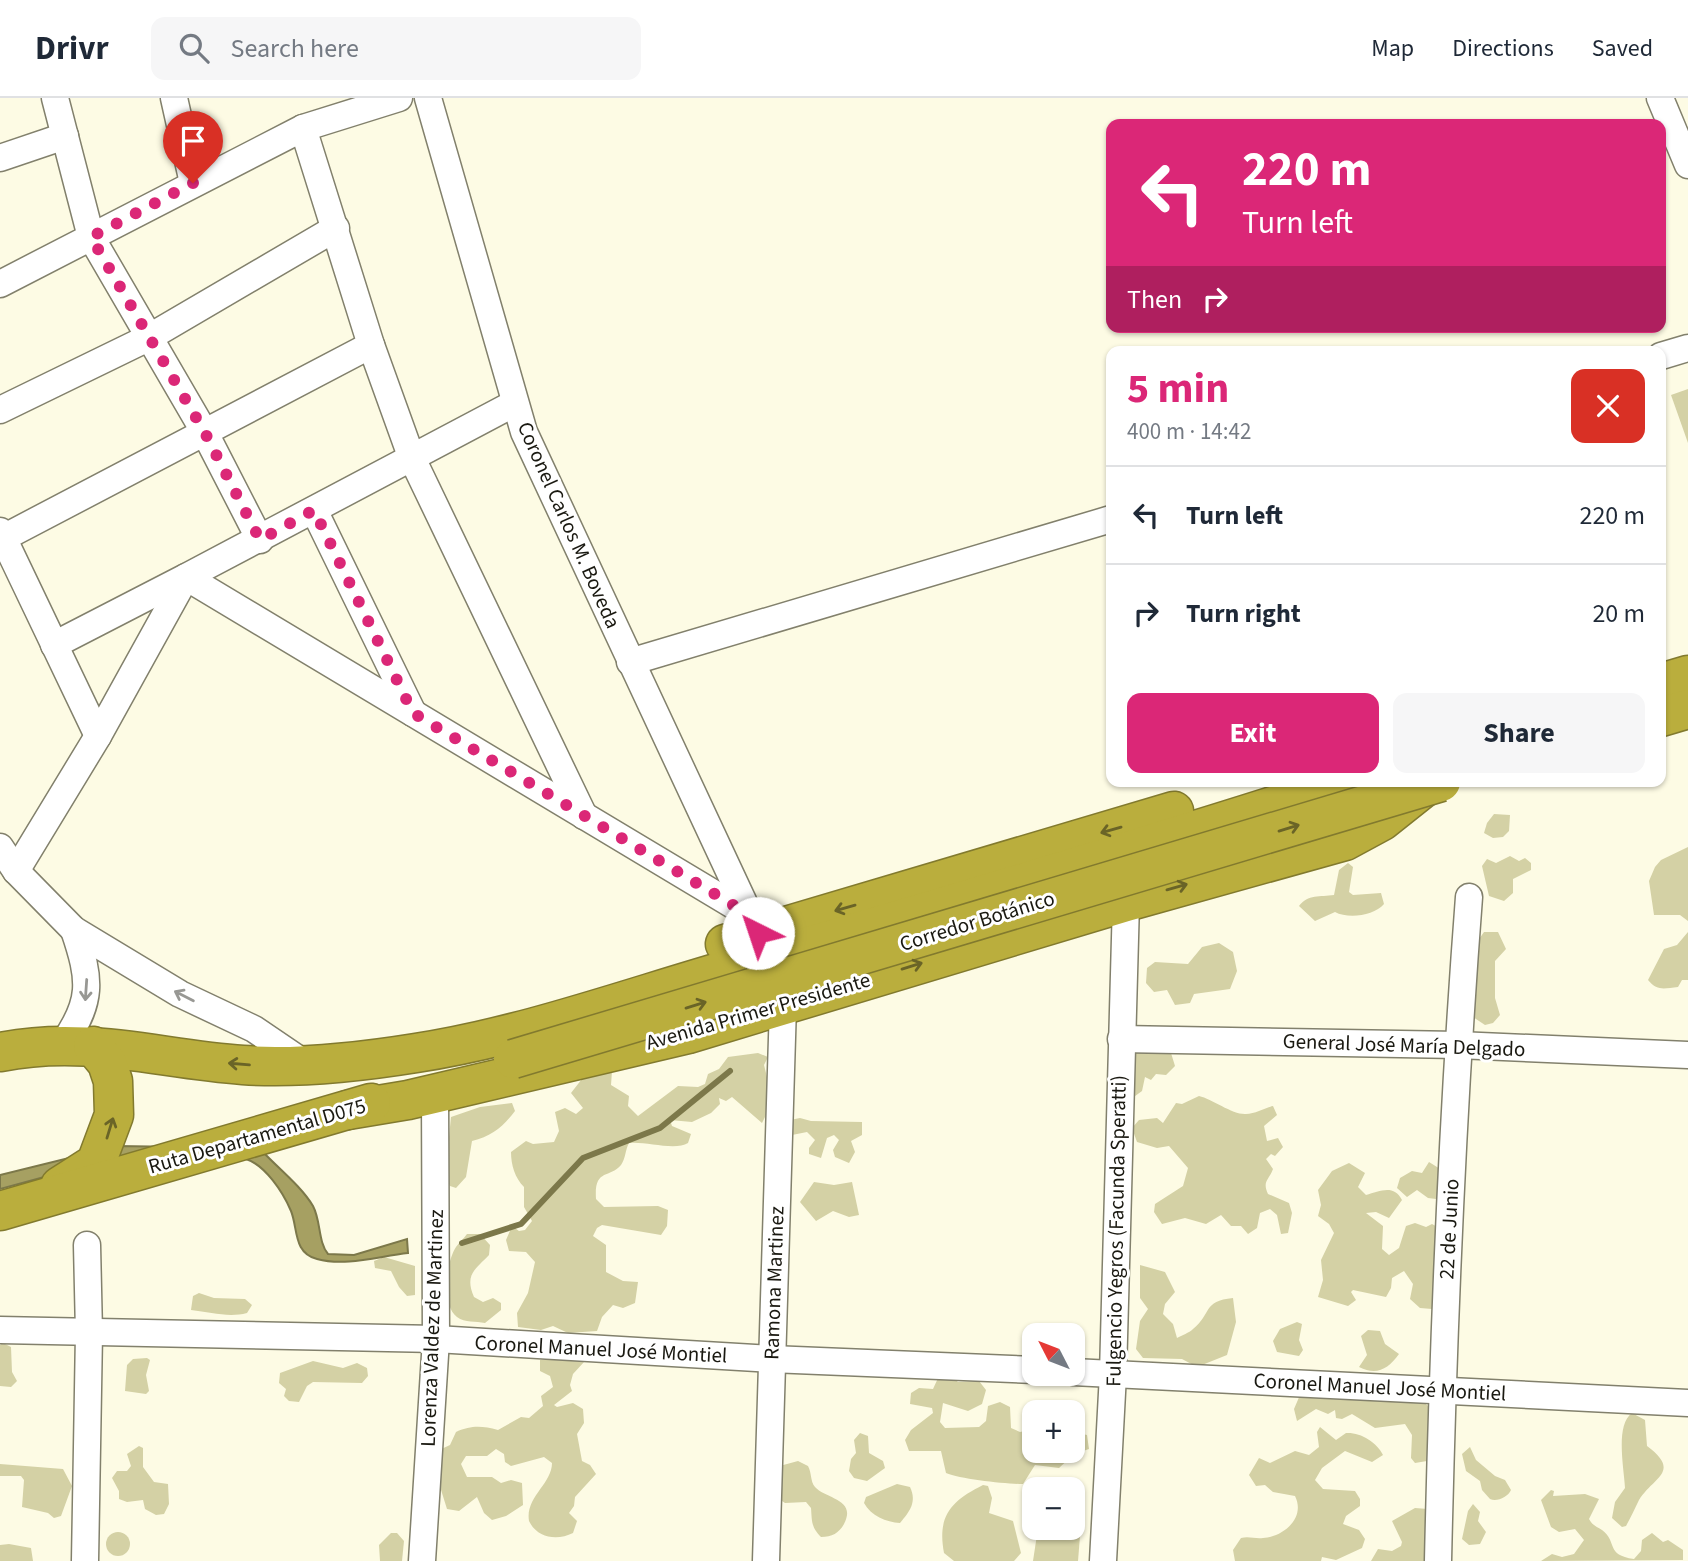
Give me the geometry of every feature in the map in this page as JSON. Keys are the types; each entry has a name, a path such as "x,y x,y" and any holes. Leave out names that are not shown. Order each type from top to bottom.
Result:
{"highway":[{"path":"1666,682 1688,675"},
{"path":"1666,698 1688,691"},
{"path":"1666,716 1688,709"},
{"path":"318,1064 434,1039 753,924 1252,787"},
{"name":"Corredor Botánico","path":"511,1046 1096,864 1333,787"},
{"name":"Corredor Botánico","path":"511,1046 1423,787"},
{"name":"Avenida Primer Presidente","path":"348,1110 435,1094 688,1034 1126,902 1345,841 1382,821 1425,787"},
{"path":"0,1052 77,1046 126,1048 245,1065 318,1064 511,1046"},
{"path":"13,1207 96,1163 107,1139 114,1115 113,1081 107,1063 77,1046"},
{"name":"Ruta Departamental D075","path":"13,1207 348,1110 511,1046"}],"street":[{"path":"55,98 91,237 205,433 260,540"},
{"path":"174,98 193,183"},
{"path":"0,284 303,128 399,98"},
{"name":"Coronel Carlos M. Boveda","path":"428,98 524,432 753,924"},
{"path":"1660,98 1688,165"},
{"path":"303,128 372,345 411,456 584,816"},
{"path":"0,158 65,136"},
{"path":"0,410 148,338 336,228"},
{"path":"98,736 2,534 205,433 372,345"},
{"path":"1666,355 1688,348"},
{"path":"54,645 260,540 411,456 515,403"},
{"path":"314,510 413,713"},
{"path":"630,662 1106,520"},
{"path":"186,577 584,816 753,924"},
{"path":"16,871 98,736 186,577"},
{"path":"0,847 16,871 74,930 180,994 254,1029 318,1064"},
{"name":"22 de Junio","path":"1438,1561 1442,1390 1458,1045 1469,897"},
{"name":"Fulgencio Yegros (Facunda Speratti)","path":"1103,1561 1113,1374 1126,902"},
{"path":"74,930 88,982 79,1021 77,1046"},
{"name":"Ramona Martinez","path":"766,1561 783,1005"},
{"name":"General José María Delgado","path":"1121,1039 1458,1045 1688,1055"},
{"name":"Lorenza Valdez de Martinez","path":"422,1561 436,1339 435,1094"},
{"path":"85,1561 89,1333 87,1245"},
{"name":"Coronel Manuel José Montiel","path":"0,1330 436,1339 771,1359 1022,1369"},
{"name":"Coronel Manuel José Montiel","path":"1085,1373 1688,1403"}],"shaded area":[{"path":"1688,389 1688,443 1671,395"},
{"path":"1494,814 1510,815 1509,831 1503,837 1493,838 1484,833"},
{"path":"1688,847 1688,921 1680,915 1654,915 1649,881 1655,867 1661,860"},
{"path":"1510,856 1519,861 1525,858 1531,863 1531,870 1513,879 1513,893 1504,901 1489,896 1482,866 1487,859 1496,863"},
{"path":"1348,863 1353,867 1349,892 1353,895 1381,893 1384,904 1368,914 1347,915 1335,912 1315,921 1299,906 1310,898 1334,895 1339,870"},
{"path":"1484,932 1498,932 1506,949 1495,961 1495,998 1500,1015 1493,1023 1485,1025 1473,1017 1477,942"},
{"path":"1688,932 1688,980 1682,980 1678,987 1655,986 1648,980 1664,949 1677,945"},
{"path":"1219,943 1233,952 1237,971 1230,989 1194,994 1190,1003 1175,1005 1167,990 1154,992 1146,983 1147,968 1155,962 1188,964 1202,947"},
{"path":"1132,1049 1171,1053 1175,1066 1166,1075 1156,1074 1151,1080 1145,1077 1142,1091 1131,1099"},
{"path":"758,1053 768,1057 764,1065 773,1101 762,1123 732,1097 726,1101 719,1098 720,1104 711,1113 692,1122 670,1120 672,1126 691,1134 688,1143 668,1146 629,1143 621,1165 600,1178 597,1183 596,1199 604,1207 658,1206 668,1210 667,1226 661,1235 602,1225 593,1236 606,1245 606,1272 623,1281 638,1282 635,1303 623,1308 613,1305 602,1317 597,1331 568,1333 553,1326 541,1330 518,1327 517,1313 528,1293 535,1262 526,1252 509,1251 506,1240 512,1226 519,1231 525,1230 532,1221 524,1207 524,1187 514,1171 511,1152 526,1141 533,1144 554,1142 559,1131 555,1112 565,1108 576,1114 583,1108 571,1093 585,1075 612,1071 611,1085 629,1096 628,1106 638,1116 678,1086 698,1087 705,1084 708,1074 719,1069 728,1057"},
{"path":"1199,1096 1241,1114 1273,1106 1277,1115 1264,1126 1267,1141 1278,1138 1283,1147 1275,1156 1271,1154 1266,1159 1273,1169 1266,1186 1268,1194 1289,1203 1292,1213 1288,1233 1281,1234 1277,1215 1270,1209 1260,1213 1257,1228 1248,1234 1241,1226 1231,1226 1221,1215 1206,1224 1185,1218 1162,1224 1154,1212 1155,1204 1183,1186 1188,1168 1169,1146 1157,1148 1137,1142 1132,1128 1139,1120 1157,1118 1163,1123 1176,1103 1182,1104"},
{"path":"512,1103 515,1111 501,1126 491,1134 472,1141 466,1177 456,1188 450,1186 445,1177 451,1117 480,1107"},
{"path":"800,1118 811,1121 862,1122 862,1135 851,1141 855,1152 849,1163 835,1157 833,1150 839,1140 834,1135 827,1138 821,1158 809,1154 809,1148 815,1140 807,1132 792,1135 787,1127 790,1120"},
{"path":"117,1146 253,1148 262,1151 296,1184 313,1206 328,1254 354,1255 407,1239 408,1253 339,1262 317,1259 309,1256 300,1246 291,1211 283,1196 266,1173 253,1162 230,1155 198,1152 118,1158"},
{"path":"81,1155 81,1167 0,1189 0,1175"},
{"path":"1429,1162 1445,1172 1436,1199 1428,1198 1417,1190 1407,1197 1397,1188 1400,1178 1412,1171 1422,1173"},
{"path":"1349,1163 1365,1173 1358,1187 1366,1195 1391,1190 1402,1200 1389,1218 1376,1212 1366,1213 1383,1226 1382,1249 1389,1255 1399,1248 1406,1226 1415,1223 1426,1227 1432,1224 1443,1230 1438,1305 1432,1309 1420,1308 1410,1299 1413,1284 1404,1271 1392,1278 1386,1297 1353,1290 1351,1292 1356,1300 1348,1306 1318,1297 1323,1280 1321,1260 1334,1233 1329,1224 1318,1216 1321,1205 1318,1190 1332,1171"},
{"path":"814,1182 834,1185 852,1182 859,1215 849,1217 833,1211 816,1221 800,1202"},
{"path":"467,1234 480,1234 490,1245 489,1255 476,1268 470,1283 474,1297 483,1302 493,1298 501,1303 501,1310 485,1323 457,1317 452,1311 447,1294 448,1273 453,1254"},
{"path":"384,1257 415,1266 415,1295 407,1296 391,1271 375,1268 374,1261"},
{"path":"1140,1265 1165,1272 1175,1292 1165,1304 1163,1314 1173,1324 1177,1338 1190,1332 1216,1302 1233,1298 1236,1322 1227,1355 1197,1367 1182,1359 1143,1358 1136,1349 1140,1321 1148,1309 1140,1298"},
{"path":"199,1293 214,1298 245,1299 252,1305 247,1313 240,1314 226,1315 191,1310 193,1296"},
{"path":"1297,1322 1302,1324 1299,1340 1303,1350 1299,1356 1277,1352 1273,1341 1280,1329"},
{"path":"1368,1330 1380,1331 1385,1344 1399,1354 1382,1370 1371,1371 1359,1367 1367,1355 1361,1336"},
{"path":"3,1343 11,1347 12,1372 17,1381 11,1387 0,1386 0,1345"},
{"path":"582,1357 584,1362 573,1374 570,1385 572,1391 554,1405 557,1407 573,1403 583,1409 584,1423 577,1434 582,1461 590,1465 596,1474 575,1497 574,1506 569,1513 577,1521 573,1533 561,1537 548,1536 537,1531 529,1521 531,1505 551,1471 552,1463 544,1457 511,1466 505,1462 504,1454 496,1449 487,1456 466,1456 461,1464 467,1477 492,1477 501,1483 511,1480 522,1483 523,1505 506,1516 492,1520 484,1513 477,1497 459,1511 447,1509 437,1477 435,1452 450,1445 456,1432 467,1428 498,1430 521,1417 529,1418 543,1406 541,1396 553,1387 550,1376 540,1371 540,1360"},
{"path":"133,1359 150,1360 146,1375 149,1391 146,1394 125,1391 127,1365"},
{"path":"313,1361 343,1368 357,1363 367,1368 368,1376 362,1383 313,1382 307,1386 299,1402 289,1401 284,1396 286,1389 279,1383 280,1373"},
{"path":"939,1376 951,1376 958,1382 979,1381 986,1390 982,1404 968,1411 943,1403 940,1422 945,1428 979,1427 986,1421 988,1406 1000,1402 1010,1407 1011,1428 1022,1432 1022,1463 1064,1463 1059,1468 1035,1465 1027,1477 1022,1477 1022,1484 983,1481 946,1473 941,1451 909,1451 905,1440 911,1430 933,1413 932,1408 910,1404 911,1393 919,1388 933,1389"},
{"path":"1300,1395 1423,1402 1431,1408 1432,1454 1427,1461 1415,1463 1411,1458 1412,1435 1405,1424 1375,1428 1352,1414 1342,1419 1336,1418 1335,1410 1328,1414 1316,1409 1297,1421 1294,1409"},
{"path":"1632,1413 1645,1420 1647,1446 1657,1455 1664,1468 1639,1500 1626,1526 1622,1527 1612,1518 1615,1502 1625,1488 1622,1437 1627,1419"},
{"path":"1320,1427 1336,1440 1346,1433 1362,1436 1377,1446 1383,1455 1372,1462 1345,1451 1322,1468 1315,1480 1323,1489 1355,1491 1360,1499 1360,1506 1346,1516 1343,1524 1359,1530 1365,1539 1362,1548 1336,1560 1322,1557 1321,1561 1235,1561 1233,1550 1241,1538 1263,1538 1278,1534 1291,1525 1297,1512 1295,1496 1273,1492 1265,1485 1256,1486 1249,1475 1259,1458 1270,1463 1295,1451 1309,1455 1319,1447 1317,1432"},
{"path":"860,1433 868,1436 869,1453 883,1461 885,1468 867,1481 854,1478 849,1471 851,1459 856,1453 854,1440"},
{"path":"1085,1435 1087,1435 1089,1449 1085,1450"},
{"path":"139,1446 143,1448 143,1467 154,1482 168,1484 169,1504 164,1514 156,1515 145,1509 143,1500 127,1502 119,1499 119,1491 112,1478 117,1471 127,1471 131,1466 127,1454"},
{"path":"1470,1447 1476,1460 1495,1476 1505,1480 1511,1490 1505,1497 1490,1499 1482,1490 1480,1481 1466,1471 1462,1454"},
{"path":"798,1461 808,1466 815,1487 843,1504 846,1509 844,1524 835,1534 821,1537 815,1530 811,1508 806,1502 785,1503 779,1499 776,1467"},
{"path":"0,1464 63,1469 72,1486 61,1516 54,1518 48,1513 22,1507 24,1480 21,1476 0,1476"},
{"path":"897,1484 910,1487 913,1497 909,1510 900,1523 879,1518 864,1503 866,1497"},
{"path":"983,1485 988,1486 992,1498 989,1513 1013,1521 1021,1553 1014,1561 954,1561 944,1553 943,1529 949,1511 962,1497"},
{"path":"1551,1490 1554,1491 1553,1496 1585,1494 1599,1499 1589,1519 1607,1535 1619,1554 1634,1559 1641,1551 1642,1540 1652,1533 1663,1542 1668,1540 1683,1550 1683,1560 1541,1561 1552,1554 1562,1557 1574,1554 1584,1540 1575,1529 1559,1532 1551,1527 1541,1500"},
{"path":"1473,1504 1480,1512 1478,1521 1486,1532 1480,1544 1469,1545 1462,1539 1468,1511"},
{"path":"1415,1508 1428,1509 1429,1561 1371,1561 1378,1549 1392,1551 1401,1546 1402,1542 1392,1521"},
{"path":"118,1532 127,1535 130,1544 127,1553 118,1556 109,1553 106,1544 109,1535"},
{"path":"391,1533 397,1533 404,1541 402,1561 380,1561 379,1545"},
{"path":"1036,1540 1080,1540 1078,1561 1033,1561"},
{"path":"0,1545 31,1548 33,1561 0,1561"}],"waterway":[{"path":"462,1243 521,1224 583,1158 660,1128 730,1071"}],"route":[{"path":"193,183 91,237 205,433 260,540 314,510 413,713 748,914 758,933"}]}
